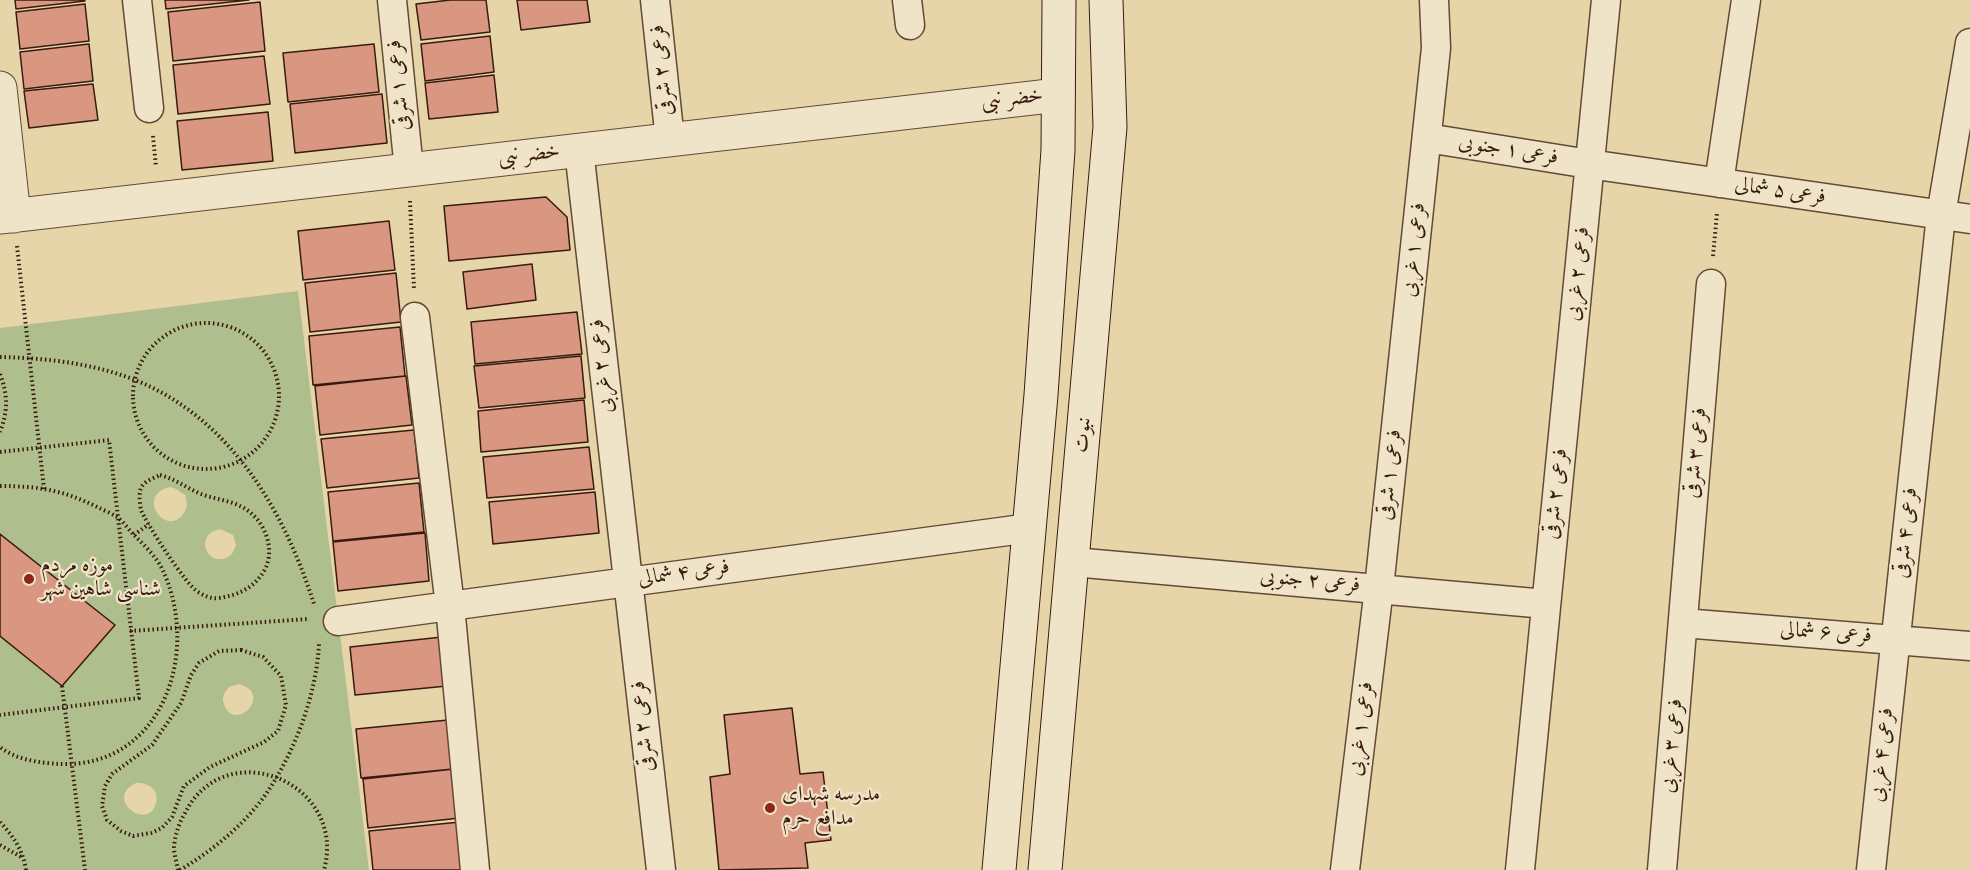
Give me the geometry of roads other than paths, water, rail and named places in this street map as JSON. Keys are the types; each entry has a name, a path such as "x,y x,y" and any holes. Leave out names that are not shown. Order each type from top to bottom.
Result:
{"main road":[{"path":"999,870 1041,396 1057,161 1059,0"},
{"name":"نبوت","path":"1045,870 1110,127 1106,0"},
{"path":"0,87 7,216"},
{"name":"خضر نبی","path":"7,216 1058,95"}],"street":[{"path":"137,0 149,108"},
{"name":"فرعی ۱ شرقی","path":"392,0 409,170"},
{"name":"فرعی ۲ شرقی","path":"655,0 670,140"},
{"path":"1427,138 1437,48 1434,0"},
{"path":"1589,164 1606,0"},
{"path":"1719,183 1746,0"},
{"path":"1941,215 1970,44"},
{"name":"فرعی ۱ جنوبی","path":"1427,138 1589,164"},
{"name":"فرعی ۱ غربی","path":"1403,363 1427,138"},
{"name":"فرعی ۲ غربی","path":"579,150 628,582"},
{"name":"فرعی ۵ شمالی","path":"1589,164 1970,219"},
{"name":"فرعی ۲ غربی","path":"1568,384 1589,164"},
{"name":"فرعی ۴ شرقی","path":"1896,639 1941,215"},
{"name":"فرعی ۳ شرقی","path":"1683,623 1711,284"},
{"path":"415,317 450,606 475,870"},
{"name":"فرعی ۱ شرقی","path":"1379,588 1403,363"},
{"name":"فرعی ۲ شرقی","path":"1546,604 1568,384"},
{"name":"فرعی ۴ شمالی","path":"323,620 450,606 1030,528"},
{"name":"فرعی ۲ جنوبی","path":"1073,562 1546,604"},
{"name":"فرعی ۲ شرقی","path":"628,582 660,870"},
{"name":"فرعی ۱ غربی","path":"1345,870 1379,588"},
{"path":"1520,870 1546,604"},
{"name":"فرعی ۶ شمالی","path":"1683,623 1970,646"},
{"name":"فرعی ۳ غربی","path":"1662,870 1683,623"},
{"name":"فرعی ۴ غربی","path":"1871,870 1896,639"}],"place":[{"name":"موزه مردم شناسی شاهین شهر","path":"29,579"},
{"name":"مدرسه شهدای مدافع حرم","path":"770,808"}]}
